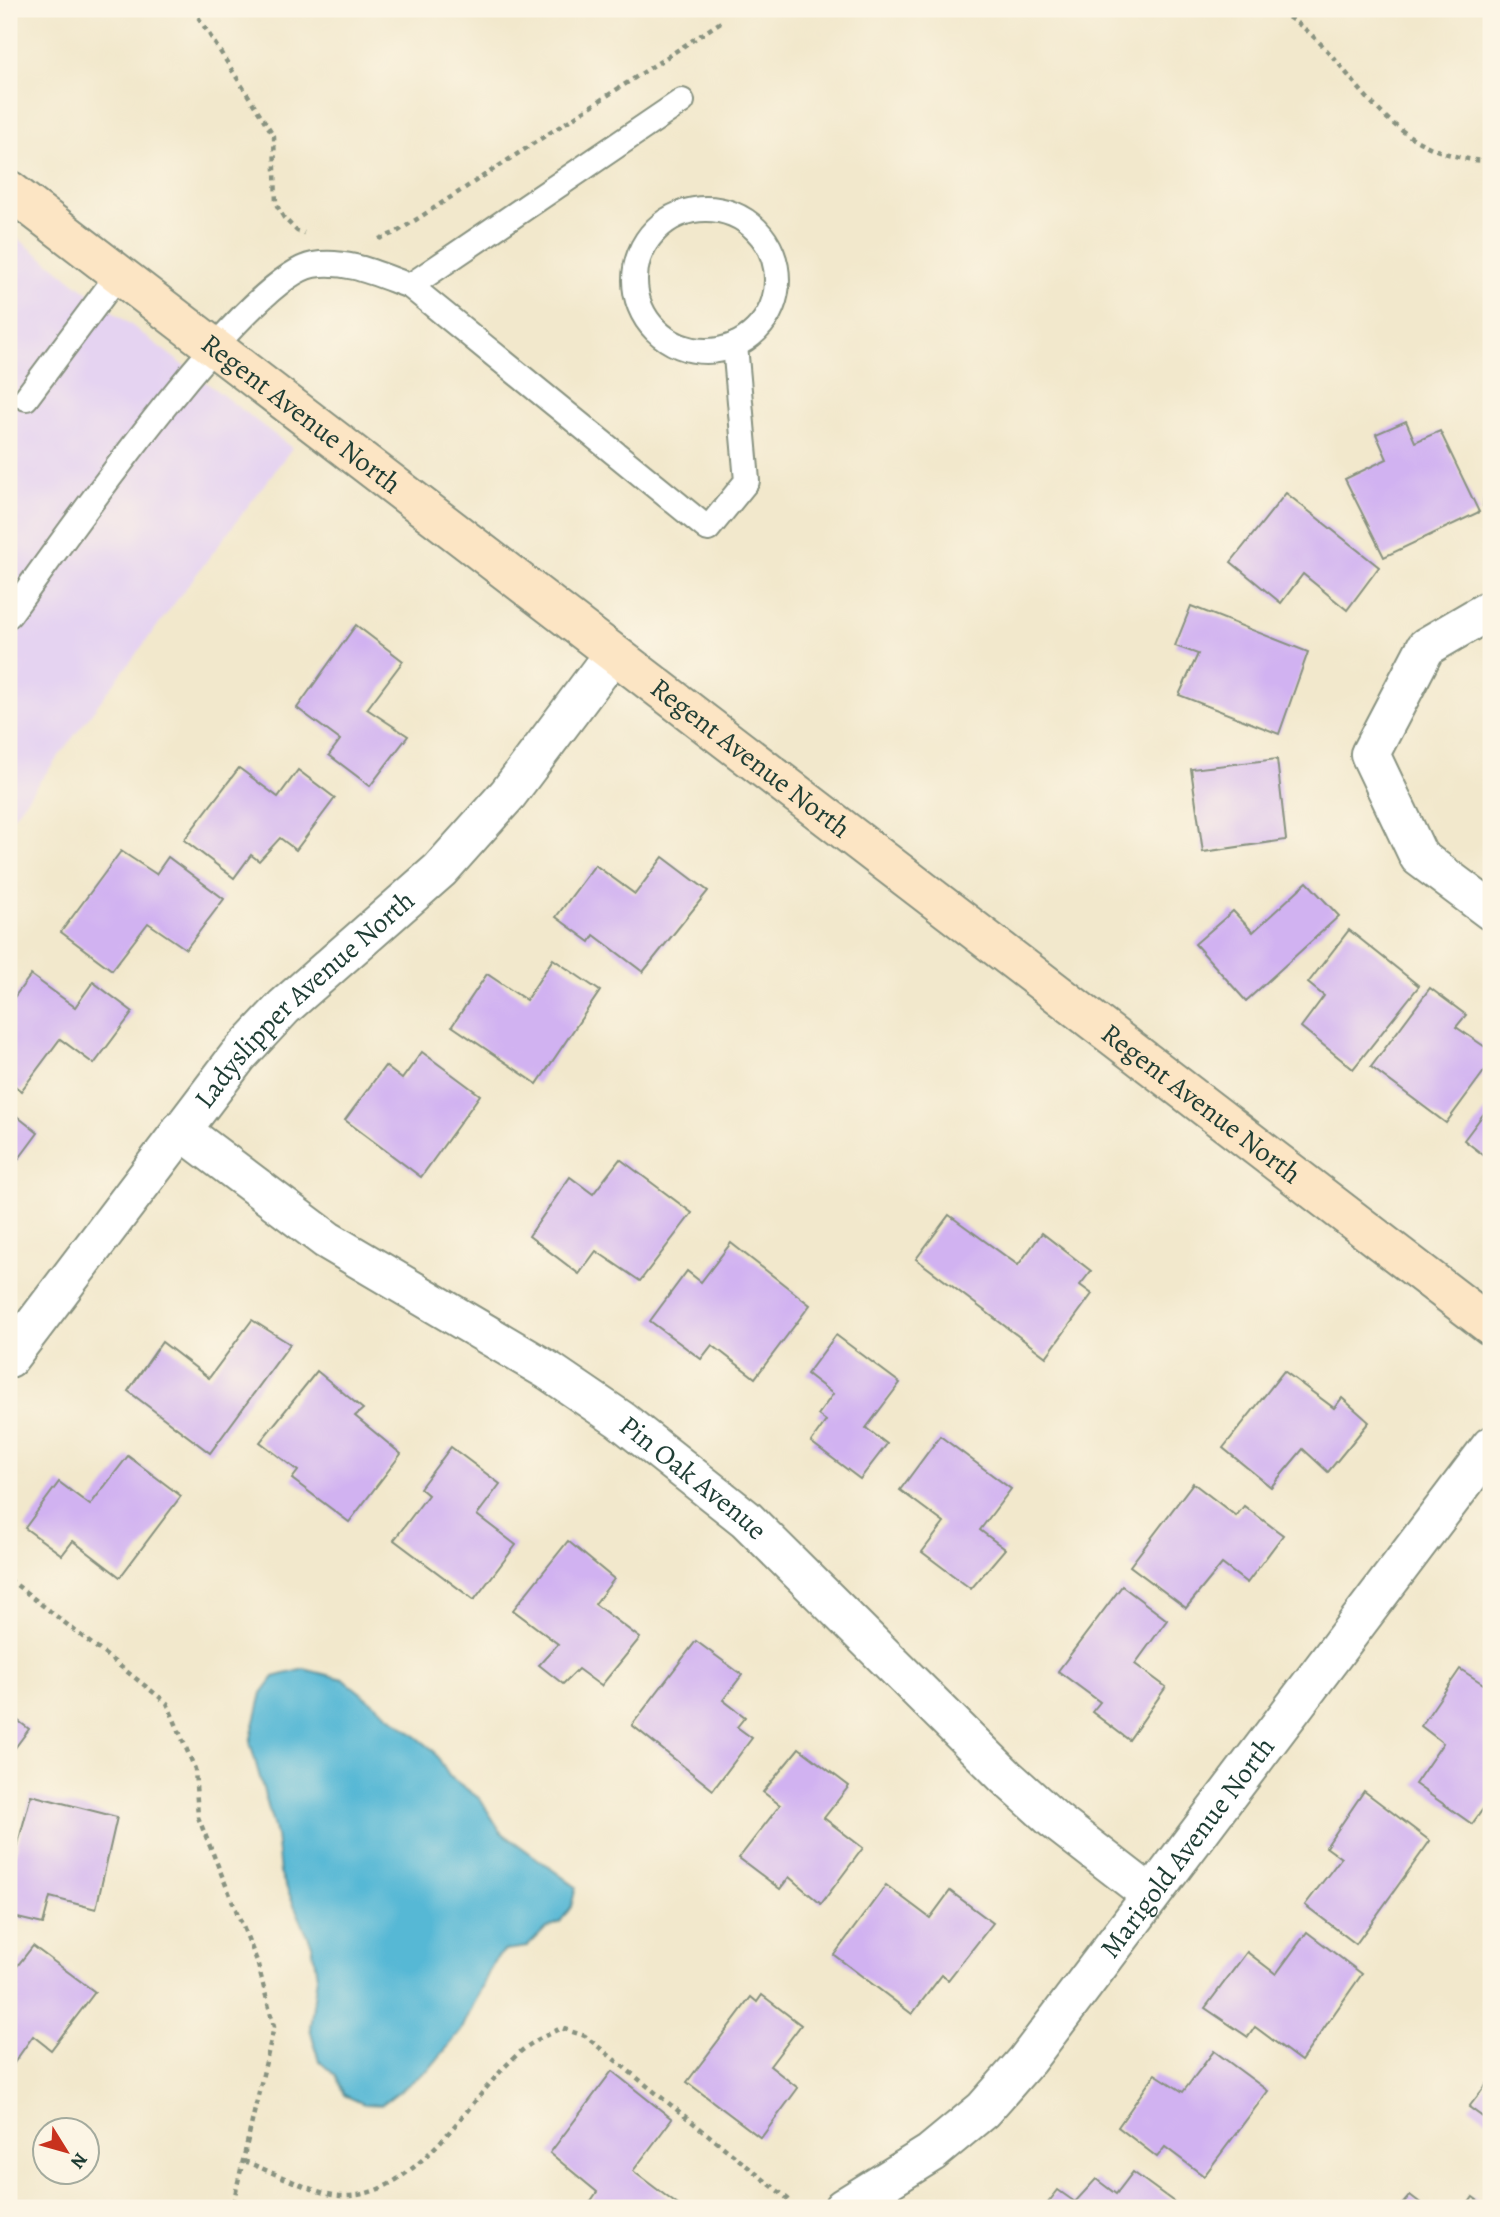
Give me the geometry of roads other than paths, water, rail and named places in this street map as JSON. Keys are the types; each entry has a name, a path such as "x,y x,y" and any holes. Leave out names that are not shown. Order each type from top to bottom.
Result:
{"street":[{"name":"Regent Avenue North","path":"9,190 1491,1326"},
{"path":"1491,609 1426,647 1370,754 1419,857 1491,911"},
{"name":"Ladyslipper Avenue North","path":"9,1358 238,1056 284,1007 440,870 508,794 613,654"},
{"name":"Pin Oak Avenue","path":"181,1130 327,1240 549,1371 621,1420 746,1519 1005,1776 1054,1820 1151,1895"},
{"name":"Marigold Avenue North","path":"856,2205 931,2153 984,2110 1027,2060 1491,1446"}],"lane":[{"path":"410,286 682,101"},
{"path":"711,208 736,214 756,227 771,248 778,271 777,294 761,325 735,345 713,351 679,346 652,327 639,307 634,285 636,261 648,238 665,221 687,210 711,208"},
{"path":"9,615 174,397 214,349 254,304 282,280 312,265 353,265 410,286 708,529 747,481 735,345"},
{"path":"26,398 118,275"}],"water":[{"path":"304,1669 343,1679 432,1749 449,1776 480,1799 501,1832 576,1887 571,1907 560,1922 545,1929 527,1947 505,1950 494,1961 461,2031 430,2068 381,2105 364,2104 344,2095 336,2076 319,2061 310,2028 317,1976 312,1945 280,1873 276,1835 250,1742 262,1693 274,1677"}]}
